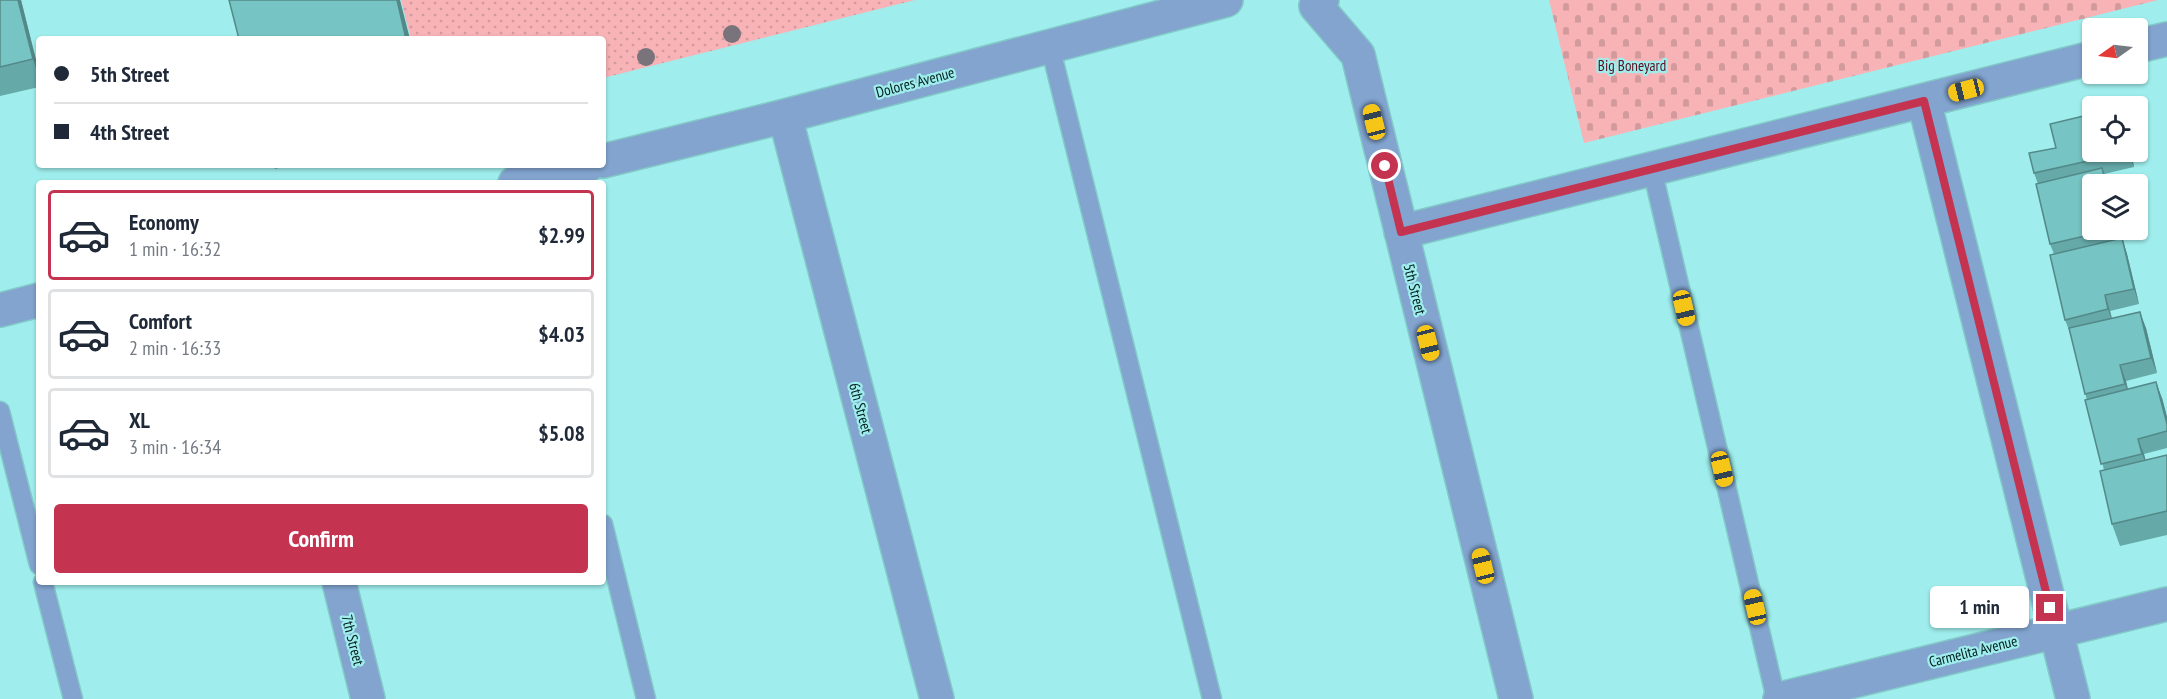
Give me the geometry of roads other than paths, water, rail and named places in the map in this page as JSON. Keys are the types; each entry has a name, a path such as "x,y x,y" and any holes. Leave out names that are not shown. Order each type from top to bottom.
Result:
{"street":[{"name":"Dolores Avenue","path":"606,160 785,116 1226,0"},
{"name":"5th Street","path":"1310,2 1358,55 1516,699"},
{"path":"2148,44 2167,39"},
{"path":"1401,232 2082,61"},
{"path":"1924,101 2073,699"},
{"name":"6th Street","path":"785,116 937,699"},
{"path":"530,180 576,168"},
{"path":"0,310 36,301"},
{"name":"7th Street","path":"340,585 368,699"},
{"name":"Carmelita Avenue","path":"1778,699 2167,604"}],"lane":[{"path":"1050,46 1212,699"},
{"path":"1652,169 1778,699"},
{"path":"0,411 36,553"},
{"path":"606,536 646,699"},
{"path":"44,585 73,699"}],"park label":[{"name":"Big Boneyard","path":"1632,65"}]}
